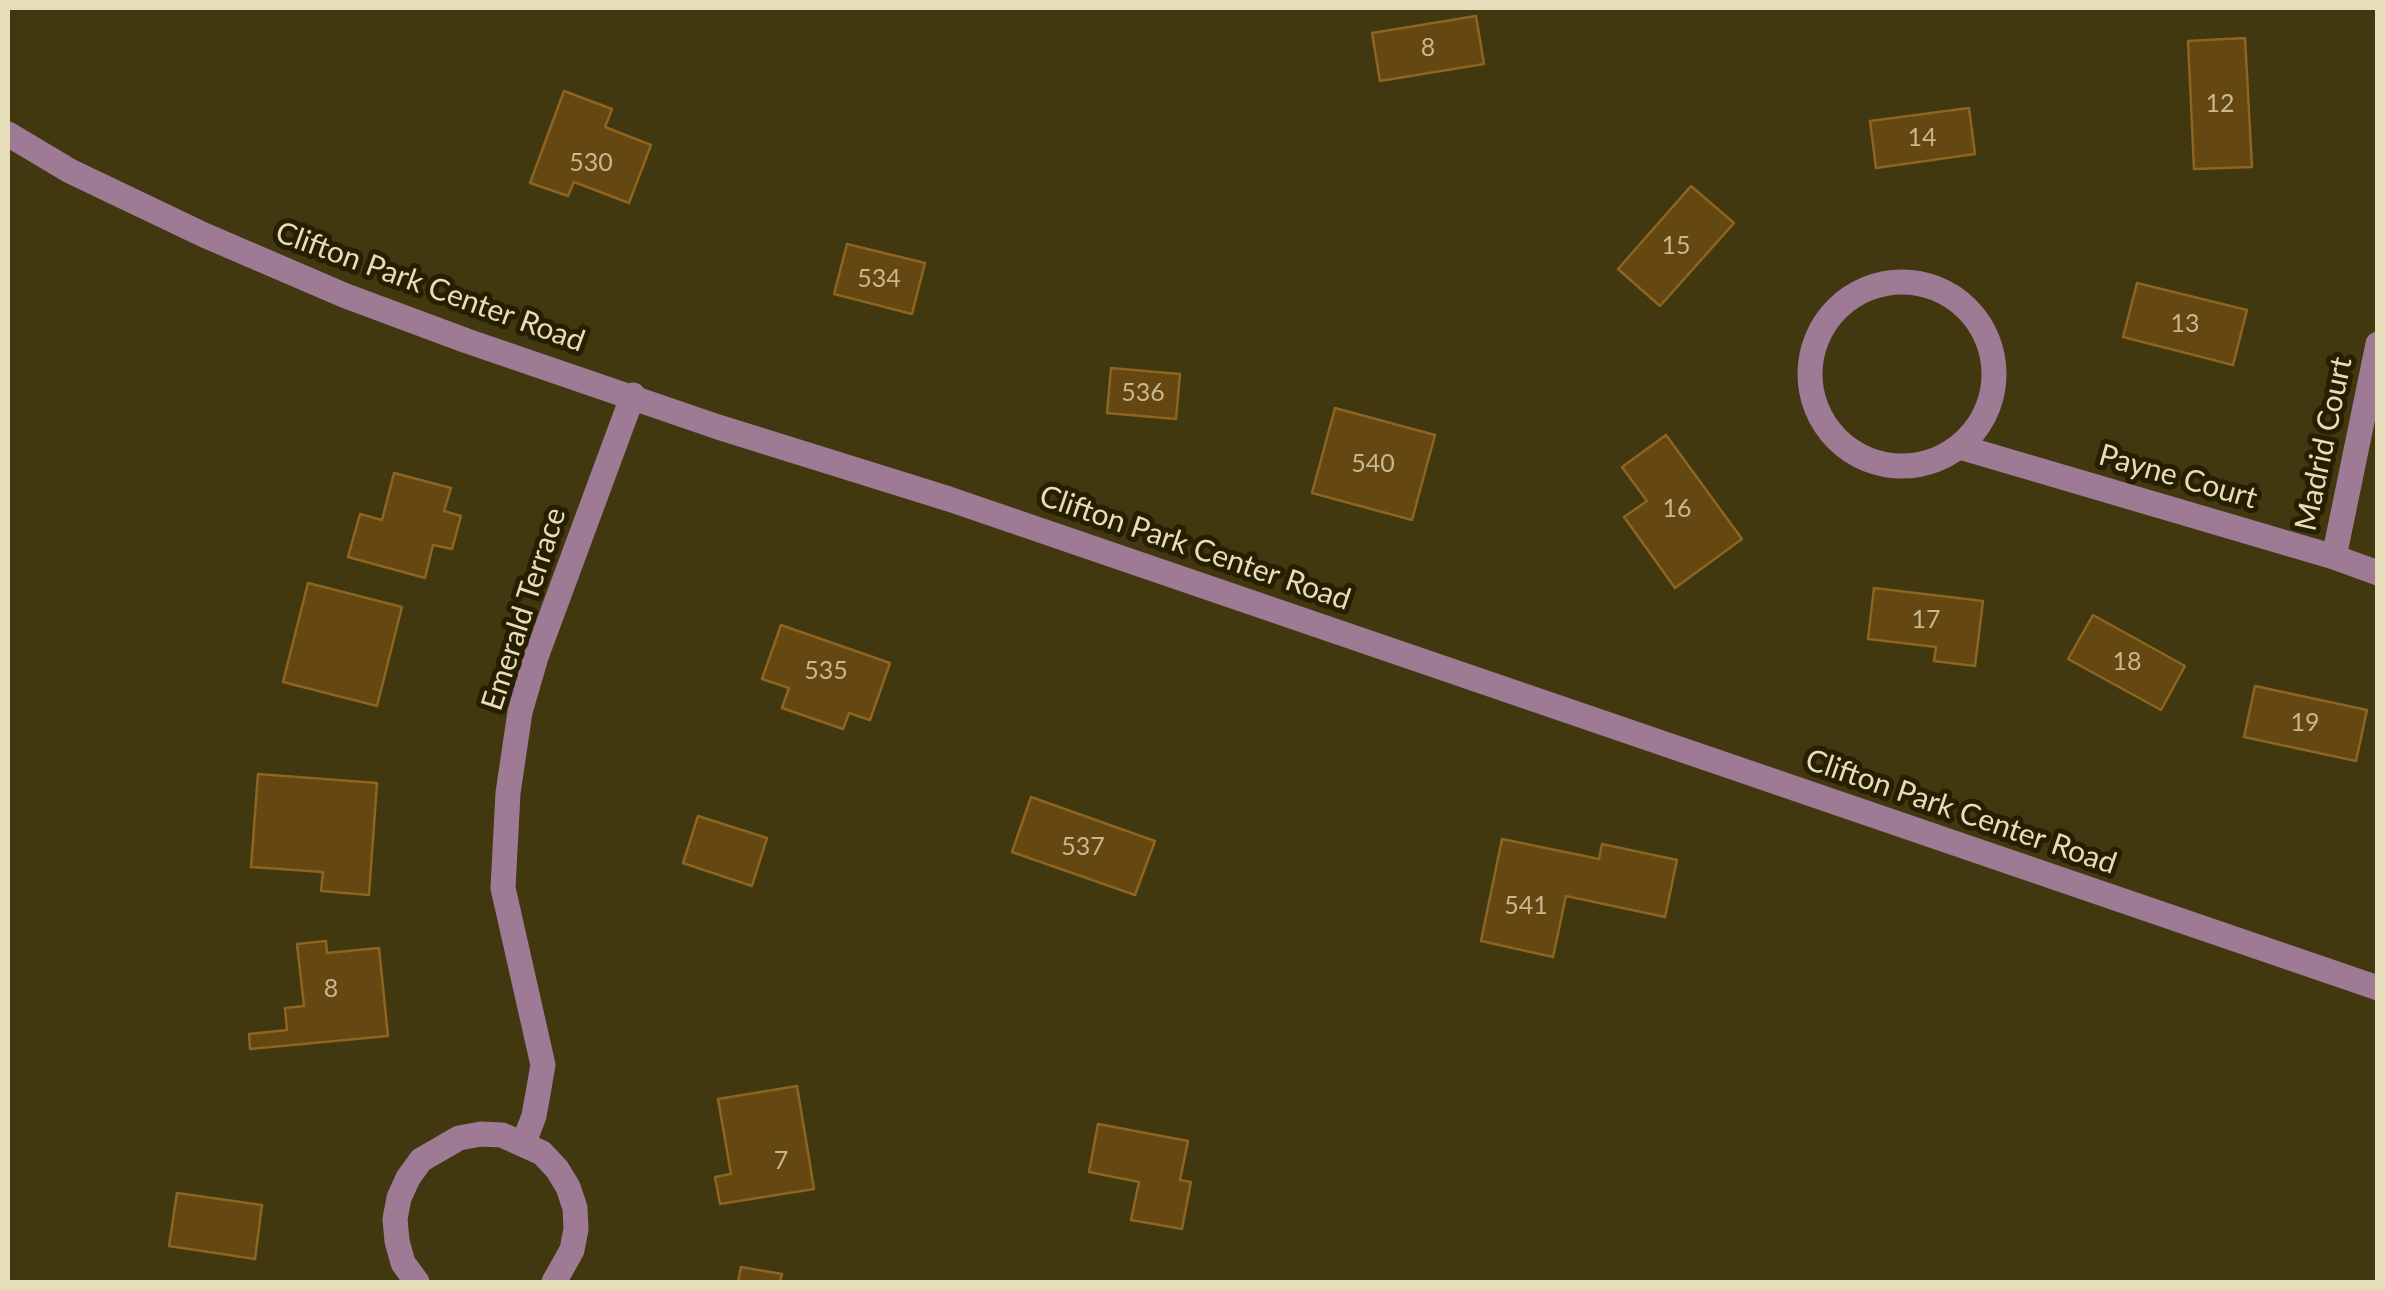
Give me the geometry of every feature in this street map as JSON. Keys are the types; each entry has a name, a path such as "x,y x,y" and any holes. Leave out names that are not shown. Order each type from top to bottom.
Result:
{"street":[{"name":"Clifton Park Center Road","path":"8,134 70,170 170,219 346,296 467,342 1450,668 2378,988"},
{"path":"1906,282 1938,290 1966,308 1990,346 1993,390 1976,430 1960,446 1941,458 1920,464 1876,463 1846,447 1823,423 1812,392 1810,359 1816,338 1843,302 1862,290 1906,282"},
{"name":"Madrid Court","path":"2334,557 2378,344"},
{"name":"Emerald Terrace","path":"524,1142 534,1116 542,1066 503,888 508,793 520,712 536,657 633,395"},
{"name":"Payne Court","path":"1960,446 2334,557 2378,574"},
{"path":"417,1282 396,1241 395,1220 403,1188 421,1160 459,1138 502,1136 524,1142 542,1153 557,1169 575,1208 572,1250 554,1282"}],"building":[{"path":"1476,16 1484,64 1380,81 1372,33"},
{"path":"2245,38 2252,167 2194,169 2188,41"},
{"path":"564,91 612,109 605,127 651,145 629,203 574,182 568,196 530,183"},
{"path":"1969,108 1975,154 1876,168 1870,121"},
{"path":"1691,186 1734,223 1660,306 1618,269"},
{"path":"847,244 925,263 912,314 834,294"},
{"path":"2137,283 2247,310 2233,365 2123,337"},
{"path":"1111,368 1180,374 1176,419 1107,413"},
{"path":"1335,408 1435,435 1412,520 1312,493"},
{"path":"1666,435 1742,539 1675,588 1624,517 1647,501 1622,467"},
{"path":"394,473 451,488 444,511 461,516 452,549 433,545 425,578 348,557 360,514 382,520"},
{"path":"308,583 402,607 377,706 283,682"},
{"path":"1874,588 1983,601 1975,666 1934,661 1936,647 1868,639"},
{"path":"2093,615 2185,666 2161,710 2068,659"},
{"path":"781,625 890,663 870,720 849,713 843,729 782,708 789,688 762,679"},
{"path":"2255,686 2367,710 2356,761 2244,737"},
{"path":"258,774 377,783 369,895 321,891 323,872 251,867"},
{"path":"1031,797 1155,841 1135,895 1012,852"},
{"path":"698,816 767,838 752,886 683,863"},
{"path":"1502,839 1599,859 1602,844 1677,860 1665,917 1566,896 1553,957 1481,941"},
{"path":"326,941 327,953 379,948 388,1036 250,1049 249,1034 287,1030 285,1008 304,1006 297,944"},
{"path":"797,1086 814,1189 720,1204 715,1177 731,1174 718,1099"},
{"path":"1098,1124 1188,1141 1180,1180 1191,1182 1182,1229 1131,1220 1139,1182 1089,1172"},
{"path":"177,1193 262,1205 255,1259 169,1246"},
{"path":"741,1267 782,1274 780,1282 738,1282"}]}
